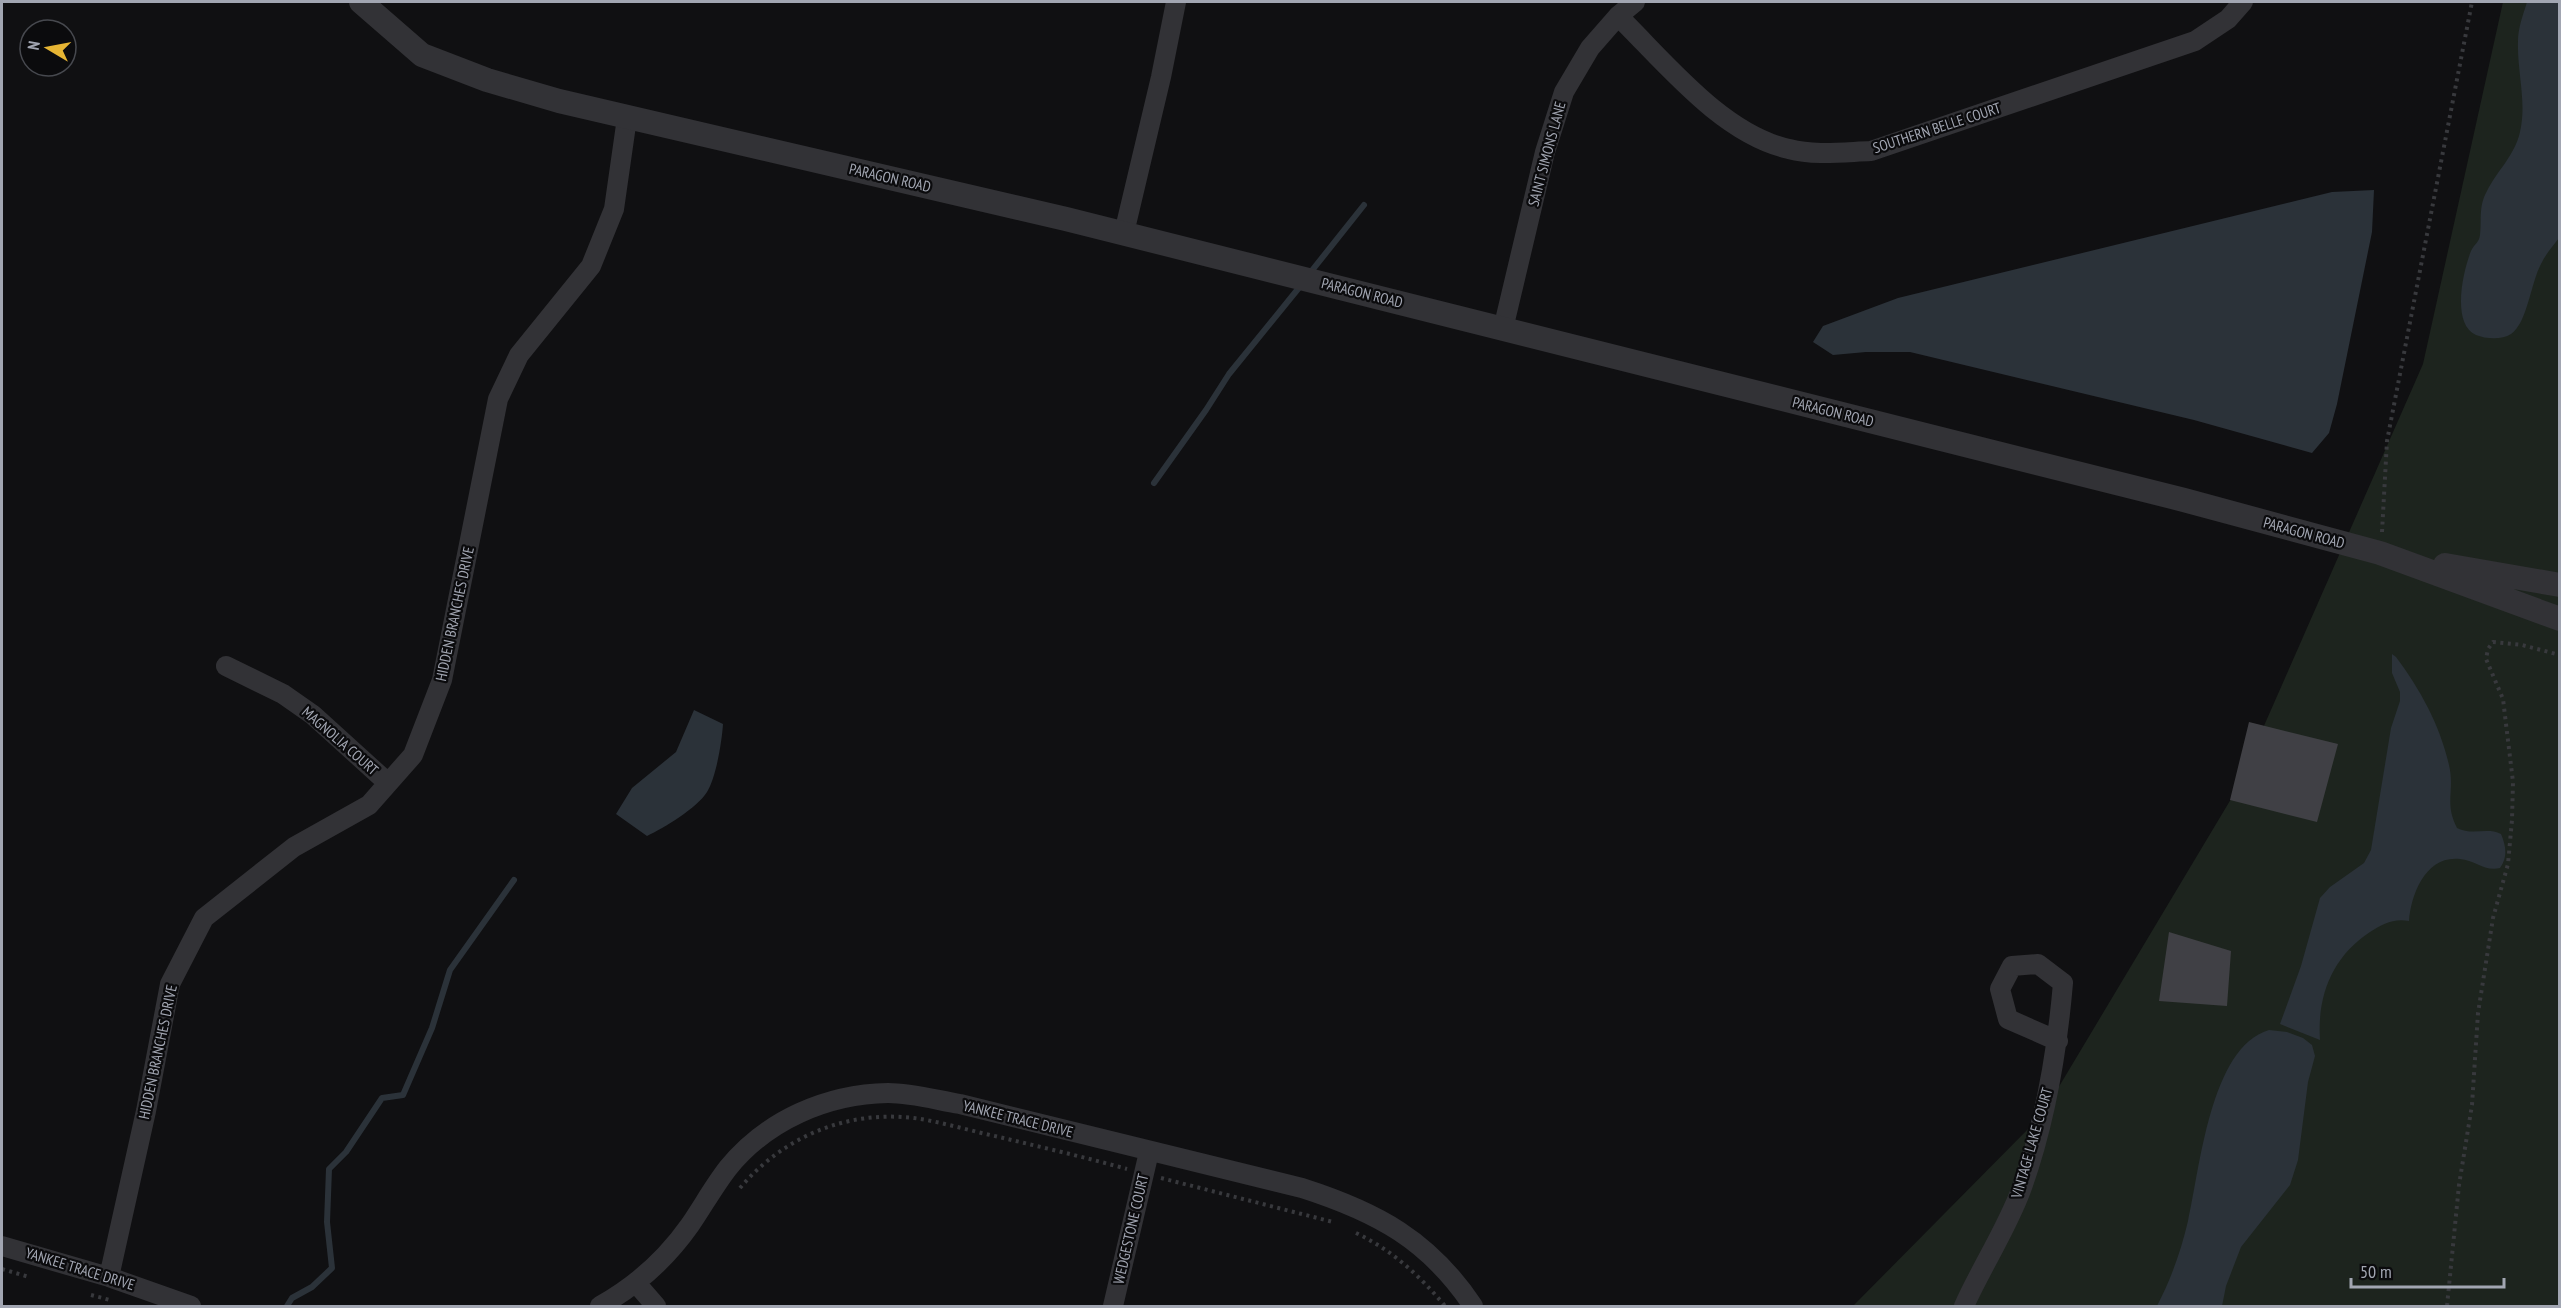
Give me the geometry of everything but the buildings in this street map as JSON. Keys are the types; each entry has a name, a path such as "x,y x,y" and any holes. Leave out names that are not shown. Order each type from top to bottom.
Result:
{"street":[{"name":"PARAGON ROAD","path":"361,2 422,55 488,80 627,118 1124,234 2184,500 2380,554 2559,619"},
{"path":"1124,234 1176,2"},
{"name":"SAINT SIMONS LANE","path":"1503,329 1545,152 1564,92 1590,48 1618,16 1635,2"},
{"name":"SOUTHERN BELLE COURT","path":"1618,16 1706,103 1745,132 1789,149 1828,153 1871,151 2195,41 2228,19 2243,2"},
{"name":"HIDDEN BRANCHES DRIVE","path":"108,1276 146,1111 170,984 204,918 294,847 369,805 413,755 442,680 498,399 519,355 591,266 614,209 627,118"},
{"name":"PARAGON ROAD","path":"2380,554 2559,585"},
{"name":"MAGNOLIA COURT","path":"226,666 282,694 313,715 388,783"},
{"name":"VINTAGE LAKE COURT","path":"1964,1306 2020,1191 2042,1115 2058,1041"},
{"name":"YANKEE TRACE DRIVE","path":"600,1306 636,1283 672,1248 728,1168 748,1147 776,1126 798,1113 822,1104 861,1095 908,1095 960,1104 1302,1188 1362,1209 1418,1243 1438,1260 1473,1306"},
{"name":"WEDGESTONE COURT","path":"1113,1306 1149,1152"},
{"name":"YANKEE TRACE DRIVE","path":"2,1246 108,1276 191,1306"},
{"path":"636,1283 656,1306"}],"path":[{"path":"2380,554 2386,441 2472,2"},
{"path":"2447,1306 2459,1185 2472,1106 2478,1013 2493,918 2508,864 2512,820 2513,795 2504,699 2486,659 2487,652 2493,642 2522,645 2559,655"},
{"path":"739,1190 752,1174 777,1151 809,1133 844,1121 875,1116 914,1118 1144,1173 1337,1223"},
{"path":"1348,1228 1394,1255 1426,1283 1445,1306"}],"shaded area":[{"path":"2503,2 2559,2 2559,1306 1853,1306 2042,1115 2234,794 2423,364"},
{"path":"2527,2 2559,2 2559,238 2537,272 2525,312 2516,329 2507,336 2489,338 2476,335 2468,329 2461,309 2462,283 2471,251 2478,242 2484,197 2510,156 2520,132 2522,98 2518,36"},
{"path":"2374,190 2372,232 2337,404 2329,433 2312,453 2194,420 1910,352 1833,355 1813,342 1823,326 1898,298 2332,192"},
{"path":"2392,654 2405,669 2435,722 2451,774 2450,804 2457,828 2501,834 2505,856 2500,868 2495,869 2470,861 2448,859 2429,870 2417,888 2409,921 2393,921 2370,932 2346,953 2337,966 2324,993 2320,1040 2280,1024 2301,966 2320,898 2330,887 2364,863 2371,850 2391,728 2400,701 2400,692 2392,673"},
{"path":"694,710 723,724 713,778 707,792 688,811 647,836 616,814 632,788 676,752"},
{"path":"2269,1030 2287,1032 2303,1038 2312,1045 2315,1056 2308,1082 2298,1160 2290,1185 2241,1247 2226,1286 2222,1306 2157,1306 2182,1243 2203,1143 2221,1084 2233,1060 2249,1041"}],"waterway":[{"path":"1310,273 1364,205"},
{"path":"1154,483 1229,374 1302,284"},
{"path":"287,1306 292,1298 312,1287 332,1268 327,1222 329,1169 346,1152 382,1098 403,1095 432,1028 450,970 514,880"}]}
